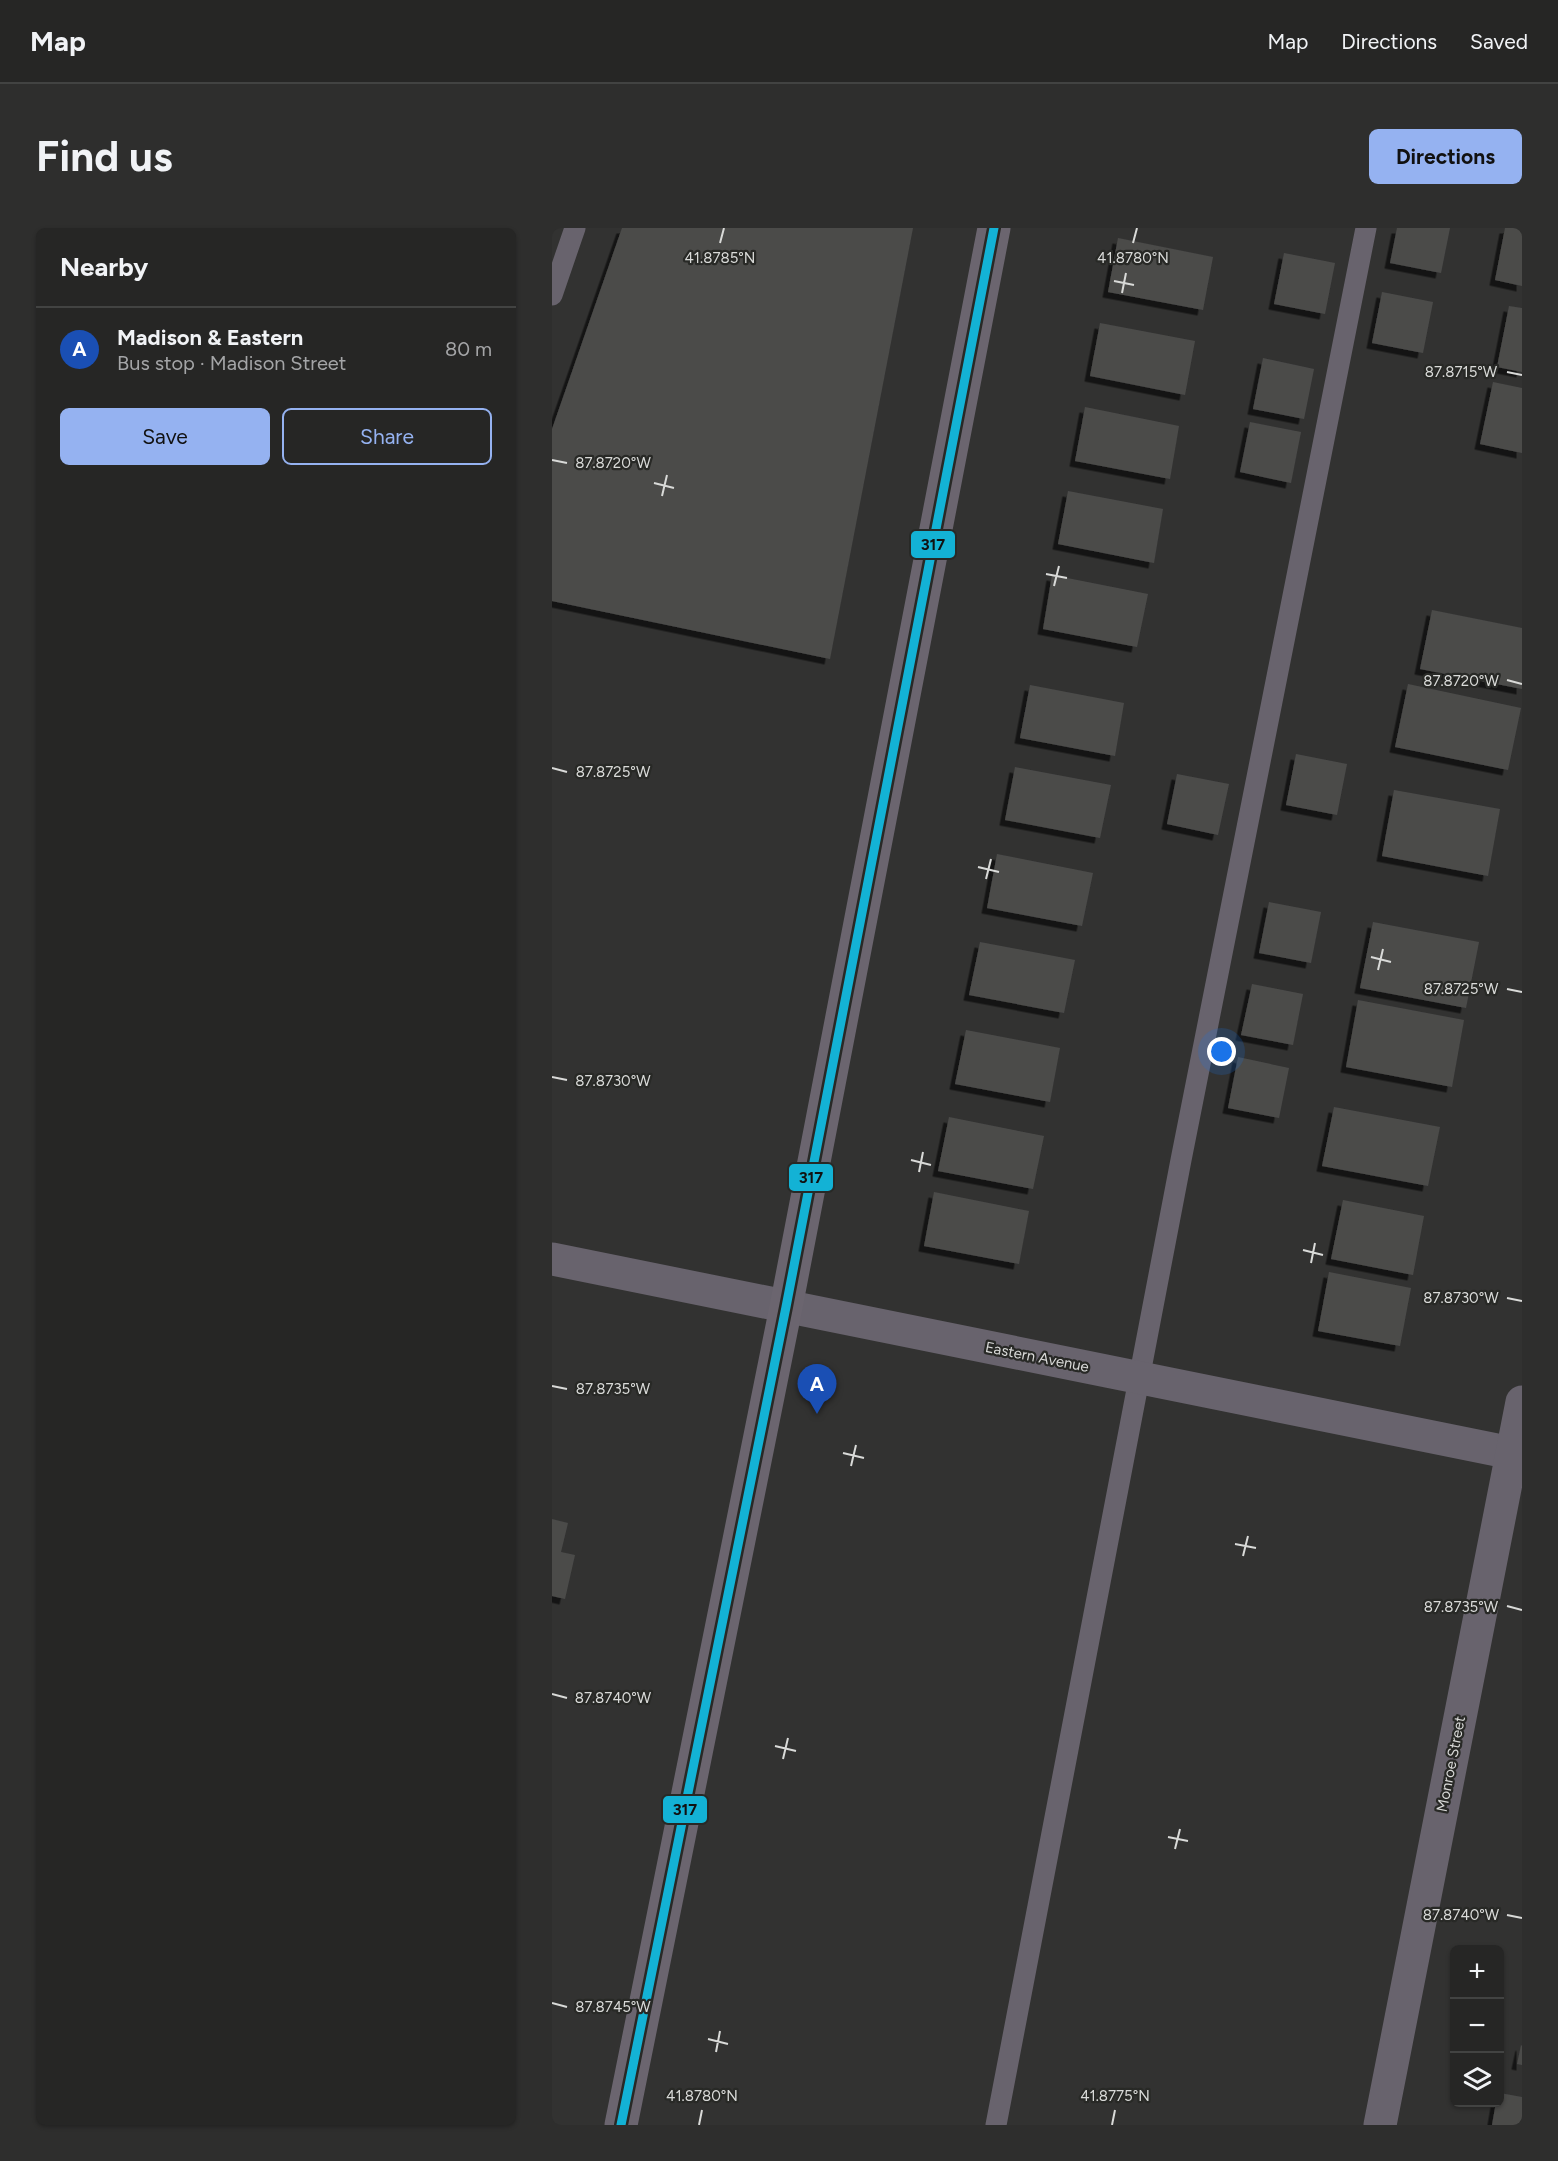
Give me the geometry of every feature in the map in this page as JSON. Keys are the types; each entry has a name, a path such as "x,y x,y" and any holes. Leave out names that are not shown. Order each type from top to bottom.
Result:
{"street":[{"path":"621,2125 786,1307 994,228"},
{"name":"Eastern Avenue","path":"552,1259 1517,1454"},
{"name":"Monroe Street","path":"1380,2125 1517,1454 1522,1402"}],"lane":[{"path":"552,295 575,228"},
{"path":"996,2125 1139,1378 1366,228"}],"building":[{"path":"622,228 913,228 830,659 552,601 552,429"},
{"path":"1397,228 1450,228 1441,273 1390,263"},
{"path":"1505,228 1522,228 1522,286 1495,280"},
{"path":"1118,238 1213,257 1203,310 1108,292"},
{"path":"1284,253 1335,263 1325,314 1274,304"},
{"path":"1382,292 1433,302 1423,353 1372,343"},
{"path":"1509,306 1522,308 1522,372 1497,367"},
{"path":"1100,323 1195,341 1185,395 1090,376"},
{"path":"1263,358 1314,369 1304,419 1253,409"},
{"path":"1493,382 1522,388 1522,453 1480,444"},
{"path":"1085,407 1179,426 1170,479 1075,461"},
{"path":"1250,422 1301,432 1291,483 1240,472"},
{"path":"1068,491 1163,509 1154,563 1058,544"},
{"path":"1052,575 1148,594 1137,647 1043,629"},
{"path":"1432,610 1522,628 1522,689 1420,669"},
{"path":"1408,684 1521,708 1508,770 1395,747"},
{"path":"1030,685 1124,703 1115,756 1020,738"},
{"path":"1296,754 1347,764 1337,815 1286,805"},
{"path":"1015,767 1111,785 1100,838 1005,820"},
{"path":"1177,774 1229,784 1218,835 1167,824"},
{"path":"1394,790 1500,809 1488,876 1382,856"},
{"path":"997,854 1093,873 1082,926 987,908"},
{"path":"1269,902 1321,912 1311,963 1259,953"},
{"path":"1373,922 1479,942 1466,1008 1360,988"},
{"path":"980,942 1075,960 1064,1013 969,995"},
{"path":"1252,984 1303,994 1293,1045 1241,1035"},
{"path":"1358,1000 1464,1020 1452,1087 1346,1067"},
{"path":"966,1030 1060,1048 1050,1102 955,1084"},
{"path":"1238,1057 1289,1068 1279,1118 1228,1108"},
{"path":"1334,1107 1440,1127 1428,1186 1322,1166"},
{"path":"949,1117 1044,1136 1033,1189 938,1171"},
{"path":"934,1192 1029,1211 1019,1264 924,1246"},
{"path":"1343,1200 1424,1216 1413,1275 1331,1259"},
{"path":"1329,1272 1411,1288 1400,1346 1318,1331"},
{"path":"552,1519 568,1523 561,1552 575,1555 565,1599 552,1596"},
{"path":"1522,2046 1522,2065 1517,2064"},
{"path":"1504,2094 1522,2097 1522,2125 1492,2125 1495,2107 1504,2107"}],"transit line":[{"name":"317","path":"621,2125 786,1307 994,228"}],"place":[{"name":"Madison & Eastern","path":"817,1414"}]}
